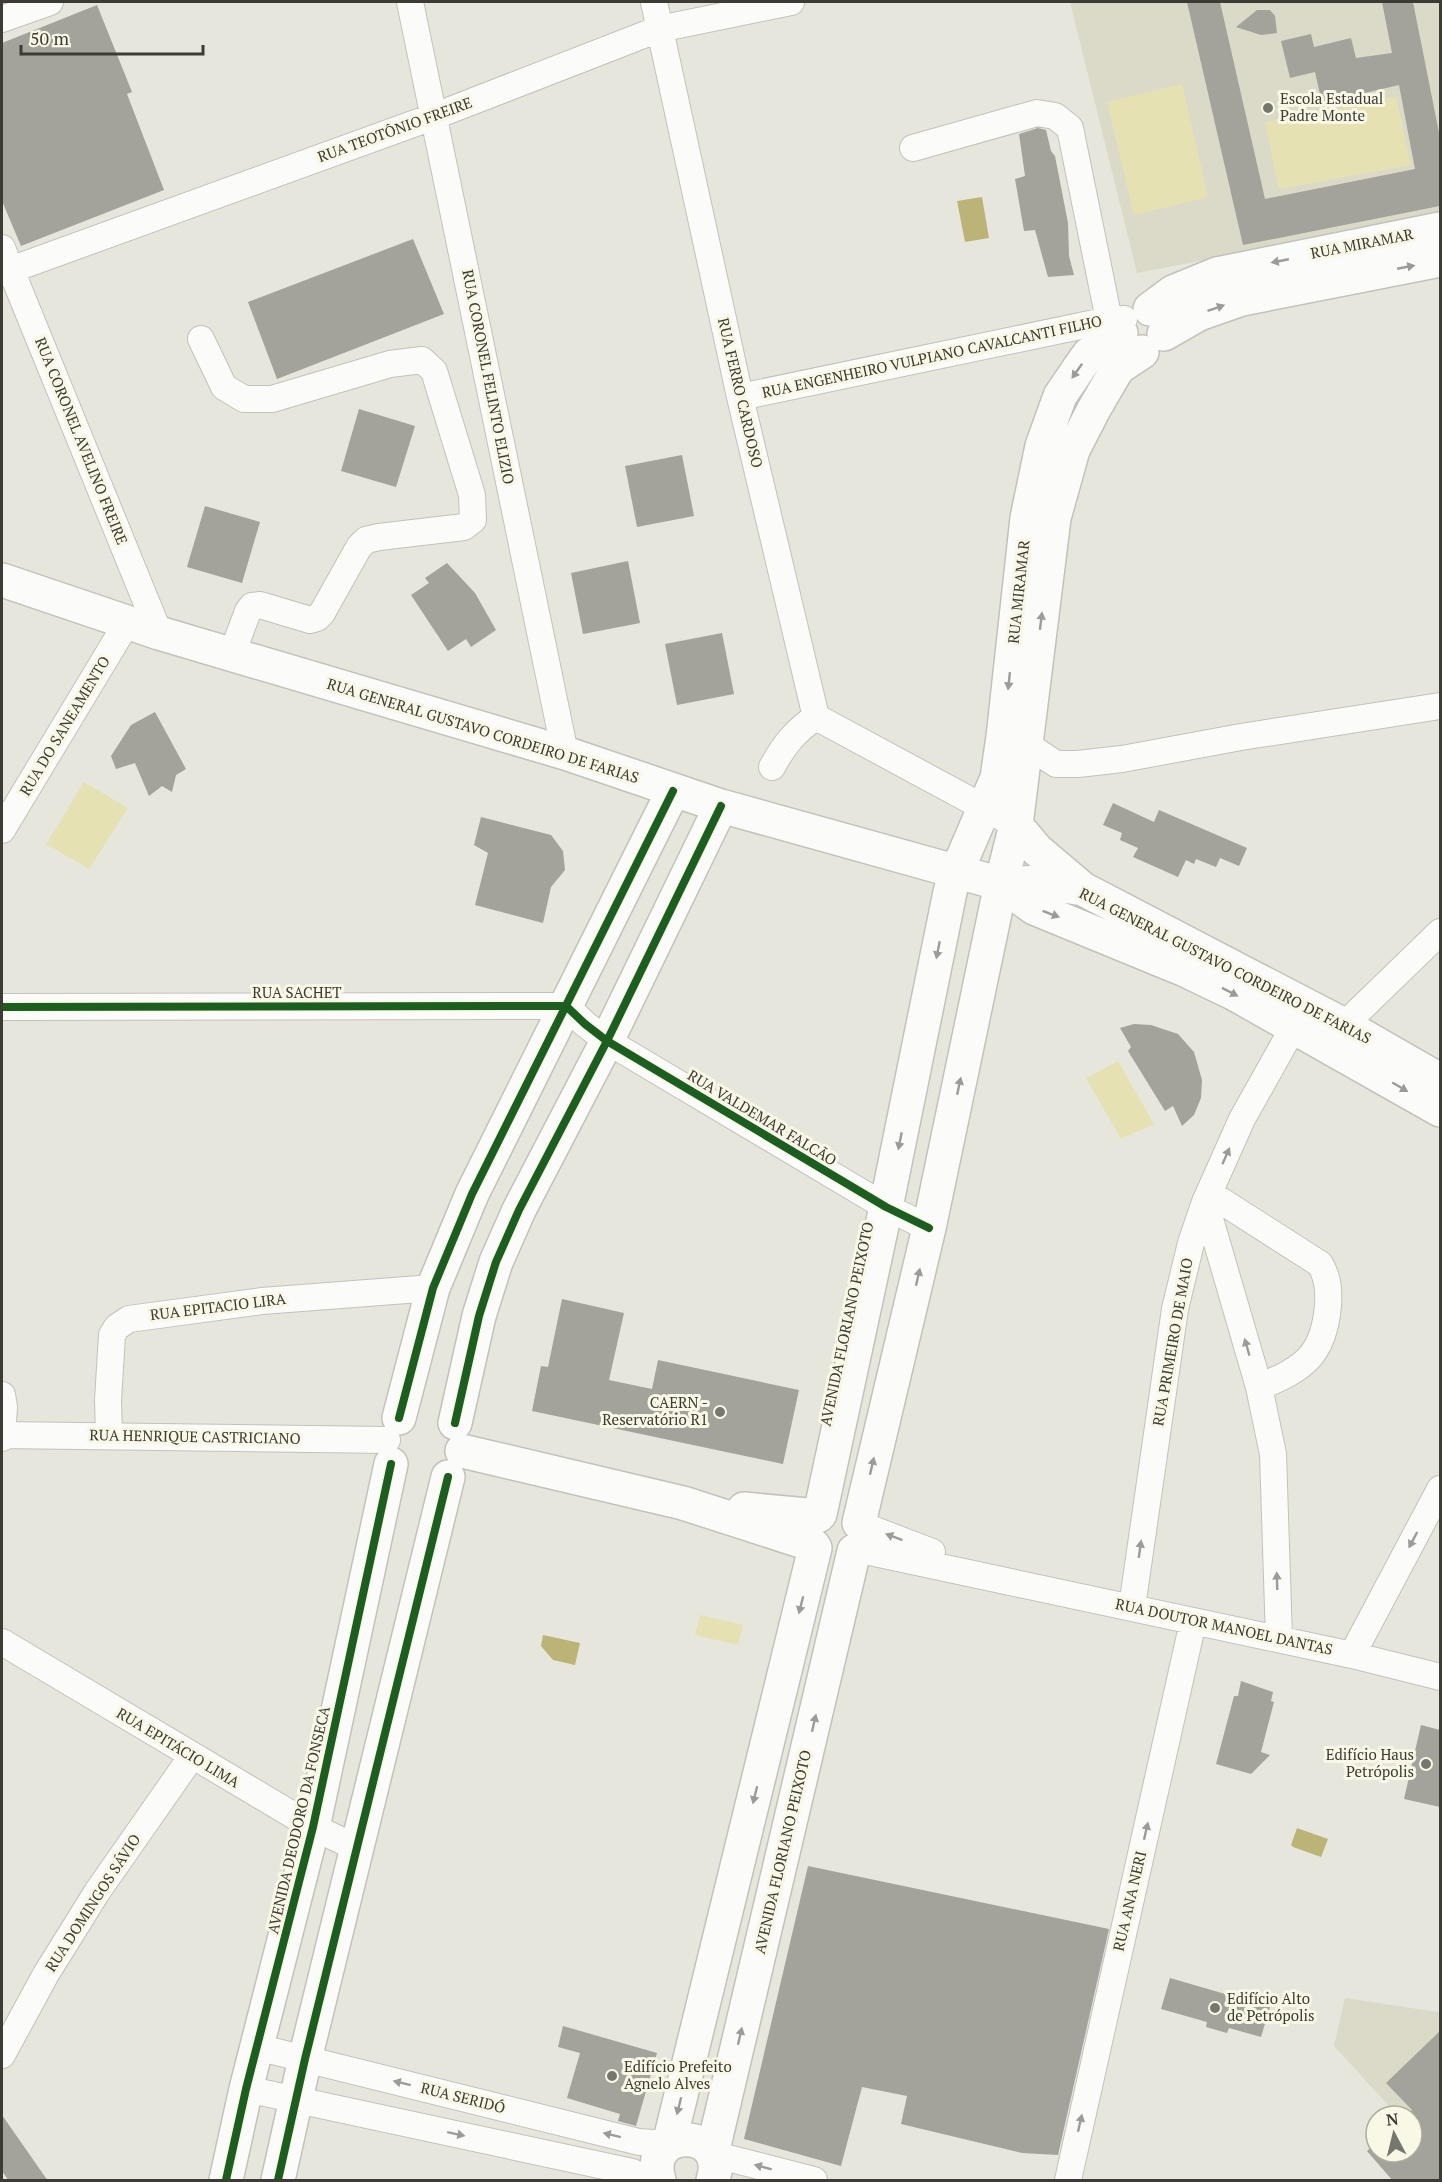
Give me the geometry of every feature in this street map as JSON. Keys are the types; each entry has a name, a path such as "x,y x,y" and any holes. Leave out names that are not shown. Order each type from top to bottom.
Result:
{"main road":[{"name":"RUA MIRAMAR","path":"956,872 997,778 1027,519 1042,446 1060,396 1089,354 1135,328 1173,292 1217,274 1440,229"},
{"name":"RUA MIRAMAR","path":"1135,328 1199,314 1242,298 1440,260"},
{"name":"RUA MIRAMAR","path":"1001,884 1017,813 1054,518 1073,450 1118,368 1135,328"},
{"name":"RUA GENERAL GUSTAVO CORDEIRO DE FARIAS","path":"2,580 159,633 565,753 721,806 1001,884 1039,882 1083,889 1336,1036 1440,1110"},
{"name":"AVENIDA DEODORO DA FONSECA","path":"278,2181 305,2059 455,1450 479,1316 496,1262 519,1210 673,791"},
{"name":"AVENIDA DEODORO DA FONSECA","path":"226,2181 246,2089 314,1827 392,1441 433,1288 472,1194 586,1024 721,806"},
{"path":"1017,813 1037,850 1083,889"},
{"name":"AVENIDA FLORIANO PEIXOTO","path":"659,2181 658,2160 662,2151 669,2144 817,1531 956,872"},
{"name":"RUA GENERAL GUSTAVO CORDEIRO DE FARIAS","path":"1001,884 1034,908 1185,970 1233,993 1293,1028 1336,1036 1440,1080"},
{"name":"AVENIDA FLORIANO PEIXOTO","path":"712,2167 929,1228 1001,884"},
{"path":"421,1409 434,1410 446,1415 455,1450 435,1482 422,1484 410,1481 399,1474 392,1441 409,1412 421,1409"},
{"path":"455,1450 683,1503 817,1531"},
{"path":"842,1509 849,1512 857,1537 849,1556 834,1559 820,1554 817,1531 827,1510 842,1509"},
{"path":"353,1642 404,1654"},
{"path":"669,2144 678,2140 698,2141 706,2146 712,2167"}],"street":[{"path":"2,19 50,2"},
{"name":"RUA CORONEL FELINTO ELIZIO","path":"410,2 565,753"},
{"name":"RUA FERRO CARDOSO","path":"654,2 740,397 816,717"},
{"name":"RUA TEOTÔNIO FREIRE","path":"5,264 435,116 659,29 791,2"},
{"path":"913,148 1037,113 1055,116 1070,128 1135,328"},
{"name":"RUA CORONEL AVELINO FREIRE","path":"5,264 159,633"},
{"name":"RUA ENGENHEIRO VULPIANO CAVALCANTI FILHO","path":"740,397 1135,328"},
{"path":"201,339 224,387 244,399 272,399 390,364 422,360 434,371 472,495 473,520 464,527 366,540 359,547 317,618 310,620 260,605 252,606 248,610 232,654"},
{"name":"RUA DO SANEAMENTO","path":"2,830 128,621"},
{"path":"1026,744 1056,764 1078,764 1122,759 1241,737 1440,706"},
{"path":"772,767 788,740 816,717 984,808 1017,813 1041,777 1056,764"},
{"path":"1336,1036 1438,939"},
{"name":"RUA SACHET","path":"2,1007 586,1024"},
{"name":"RUA VALDEMAR FALCÃO","path":"586,1024 886,1207 929,1228"},
{"name":"RUA PRIMEIRO DE MAIO","path":"1132,1607 1175,1309 1191,1243 1207,1198 1242,1119 1293,1028"},
{"path":"1207,1198 1320,1264 1327,1278 1327,1315 1323,1336 1314,1352 1290,1374 1259,1387"},
{"path":"1207,1198 1259,1387 1273,1454 1280,1639"},
{"name":"RUA EPITACIO LIRA","path":"109,1436 108,1400 112,1335 117,1327 129,1319 262,1301 433,1288"},
{"path":"2,1395 4,1407 2,1436"},
{"name":"RUA HENRIQUE CASTRICIANO","path":"2,1436 392,1441"},
{"path":"1352,1655 1440,1489"},
{"name":"RUA DOUTOR MANOEL DANTAS","path":"857,1537 1007,1581 1280,1639 1440,1677"},
{"name":"RUA ANA NERI","path":"1068,2181 1193,1622"},
{"name":"RUA EPITÁCIO LIMA","path":"2,1642 314,1827 357,1848"},
{"name":"RUA DOMINGOS SÁVIO","path":"2,2055 46,1974 92,1901 192,1756"},
{"name":"RUA SERIDÓ","path":"257,2047 639,2142 669,2144"},
{"path":"246,2089 633,2172 650,2181"},
{"path":"712,2167 814,2181"}],"shaded area":[{"name":"Escola Estadual Padre Monte","path":"1070,2 1440,2 1440,215 1137,273"},
{"path":"1182,84 1208,197 1134,215 1107,102"},
{"path":"1396,97 1411,165 1279,189 1265,122"},
{"path":"982,197 989,238 965,242 957,201"},
{"path":"84,782 128,808 89,869 46,844"},
{"path":"1118,1061 1154,1124 1121,1139 1086,1078"},
{"path":"700,1615 743,1625 738,1645 695,1635"},
{"path":"543,1635 580,1643 575,1665 553,1660 541,1646"},
{"path":"1297,1828 1328,1839 1321,1857 1291,1845"},
{"path":"1345,1998 1438,2012 1440,2017 1440,2162 1424,2144 1424,2104 1387,2104 1334,2046"}],"building":[{"path":"1187,2 1220,2 1265,199 1415,169 1399,85 1322,103 1315,72 1290,78 1281,41 1311,34 1314,47 1351,38 1356,58 1392,53 1382,2 1413,2 1440,138 1440,206 1243,245"},
{"path":"97,5 132,92 127,94 164,190 21,246 2,201 2,43"},
{"path":"1257,10 1270,10 1275,16 1277,33 1261,35 1236,27"},
{"path":"1038,128 1046,130 1051,151 1055,156 1068,223 1069,256 1074,275 1048,277 1035,230 1024,231 1015,179 1025,176 1019,134"},
{"path":"413,239 444,314 277,379 248,302"},
{"path":"359,409 415,426 396,487 341,471"},
{"path":"682,455 694,516 637,527 625,466"},
{"path":"205,506 260,522 242,583 187,567"},
{"path":"628,561 640,623 583,634 571,573"},
{"path":"447,563 475,593 496,630 471,647 466,639 448,651 411,595 429,583 425,578"},
{"path":"722,633 734,694 677,705 665,644"},
{"path":"155,712 186,769 176,775 172,792 162,786 149,796 135,763 116,769 111,756 131,725"},
{"path":"1113,803 1154,822 1159,810 1247,848 1239,866 1220,858 1216,867 1196,859 1194,864 1186,860 1178,877 1133,857 1138,848 1120,840 1122,833 1103,825"},
{"path":"481,817 551,835 563,851 565,870 551,887 543,923 475,905 488,853 474,845"},
{"path":"1134,1024 1151,1025 1178,1034 1194,1052 1202,1080 1201,1098 1194,1115 1182,1126 1173,1106 1165,1111 1128,1051 1131,1047 1120,1028"},
{"path":"562,1299 624,1313 609,1380 652,1389 658,1360 799,1390 783,1464 532,1411 541,1366 548,1367"},
{"path":"1241,1681 1273,1692 1271,1701 1274,1702 1261,1752 1270,1755 1251,1774 1216,1764 1234,1696 1238,1696"},
{"name":"Edifício Haus Petrópolis","path":"1421,1725 1440,1730 1440,1807 1404,1799"},
{"path":"808,1866 1109,1929 1058,2155 1022,2153 901,2124 907,2096 862,2087 841,2166 744,2139"},
{"name":"Edifício Alto de Petrópolis","path":"1170,1978 1270,2007 1261,2037 1229,2028 1227,2033 1206,2027 1207,2022 1161,2009"},
{"name":"Edifício Prefeito Agnelo Alves","path":"563,2026 657,2053 636,2126 618,2121 620,2114 567,2098 580,2053 558,2047"},
{"path":"1440,2031 1440,2181 1393,2181 1378,2164 1424,2164 1424,2104 1406,2104 1386,2083"},
{"path":"2,2115 48,2181 9,2181 2,2171"}],"cycle path":[{"path":"399,1418 433,1288 472,1194 673,791"},
{"path":"455,1423 479,1316 496,1262 519,1210 607,1041 721,806"},
{"path":"2,1007 566,1006 607,1041 886,1207 929,1228"},
{"path":"226,2180 246,2089 313,1827 391,1464"},
{"path":"278,2180 305,2059 448,1477"}],"place":[{"name":"Escola Estadual Padre Monte","path":"1268,108"},
{"name":"CAERN - Reservatório R1","path":"720,1412"},
{"name":"Edifício Haus Petrópolis","path":"1426,1764"},
{"name":"Edifício Alto de Petrópolis","path":"1215,2008"},
{"name":"Edifício Prefeito Agnelo Alves","path":"612,2076"}]}
